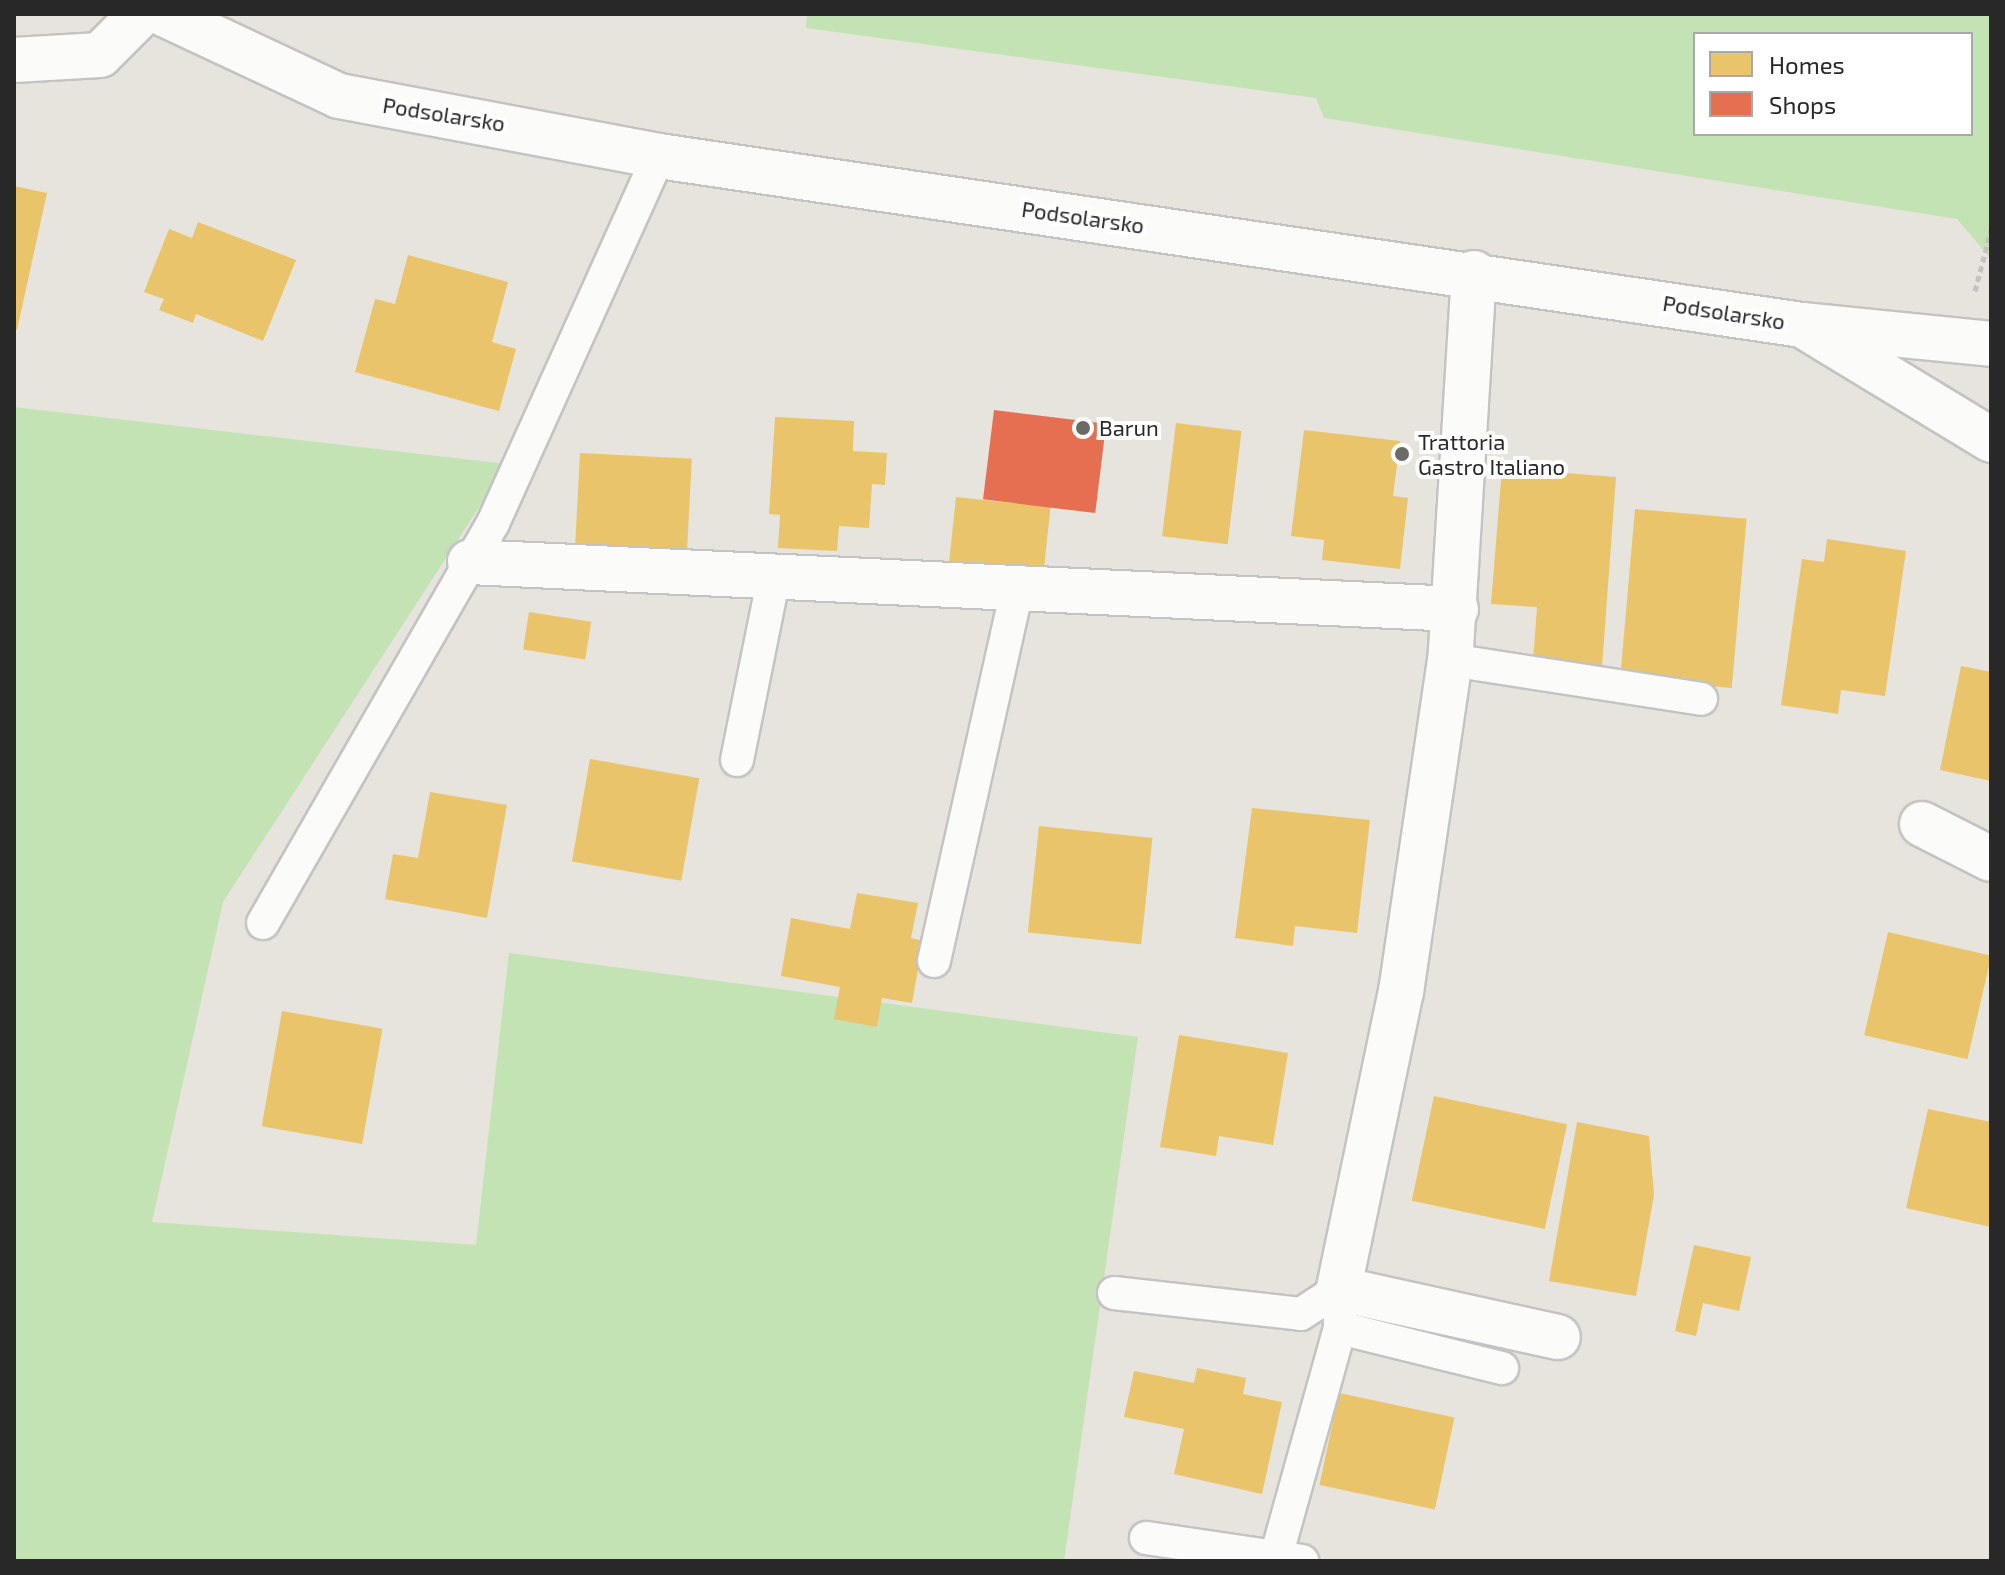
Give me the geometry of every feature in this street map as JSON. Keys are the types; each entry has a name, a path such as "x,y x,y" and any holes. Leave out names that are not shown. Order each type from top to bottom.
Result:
{"street":[{"path":"14,60 100,55 141,14"},
{"name":"Podsolarsko","path":"164,14 339,96 659,156 1474,273 1802,325 1991,440"},
{"path":"1474,273 1456,609 1450,660 1401,991 1340,1308 1558,1337"},
{"path":"1802,325 1991,344"},
{"path":"470,562 1456,609"},
{"path":"1922,824 1991,859"}],"lane":[{"path":"263,923 470,562 659,156"},
{"path":"737,760 774,576"},
{"path":"934,961 1017,589"},
{"path":"1450,660 1701,699"},
{"path":"1114,1293 1301,1314 1340,1308 1502,1368"},
{"path":"1146,1538 1289,1559 1340,1308"}],"path":[{"path":"1980,280 1991,230"}],"green space":[{"path":"807,14 1991,14 1991,259 1957,219 1324,118 1316,98 806,28"},
{"path":"14,407 507,464 223,902 152,1222 476,1245 509,953 1138,1037 1064,1561 14,1561"}],"building: Homes":[{"path":"14,186 47,193 17,330 14,329"},
{"path":"198,222 296,260 263,341 196,314 193,323 159,310 164,299 144,292 169,229 192,238"},
{"path":"408,255 508,282 492,342 516,349 499,411 355,372 375,299 395,304"},
{"path":"775,417 854,421 853,451 887,453 885,485 872,484 869,528 839,526 837,551 778,548 780,515 769,514"},
{"path":"1176,423 1242,431 1228,544 1162,536"},
{"path":"1304,430 1400,441 1393,496 1408,498 1400,569 1322,560 1324,540 1291,536"},
{"path":"580,453 692,459 687,555 575,549"},
{"path":"1502,468 1616,477 1602,667 1533,661 1537,607 1491,604"},
{"path":"956,497 1050,507 1043,577 949,567"},
{"path":"1635,509 1747,519 1732,688 1620,678"},
{"path":"1827,539 1906,551 1885,696 1841,690 1838,714 1781,705 1802,559 1824,562"},
{"path":"529,612 591,622 585,659 523,650"},
{"path":"1961,666 1991,672 1991,781 1940,770"},
{"path":"590,759 699,778 681,881 572,861"},
{"path":"430,792 507,805 487,918 385,899 393,854 418,858"},
{"path":"1252,808 1370,820 1357,933 1295,926 1293,946 1235,938"},
{"path":"1039,826 1152,838 1141,944 1028,932"},
{"path":"857,893 918,903 911,938 923,941 912,1003 882,998 877,1027 834,1019 840,987 781,976 791,918 850,929"},
{"path":"1888,932 1991,956 1967,1059 1864,1035"},
{"path":"282,1011 382,1029 362,1144 262,1126"},
{"path":"1179,1035 1288,1053 1273,1145 1219,1136 1216,1156 1160,1147"},
{"path":"1434,1096 1567,1124 1545,1229 1412,1201"},
{"path":"1928,1109 1991,1122 1991,1227 1906,1208"},
{"path":"1577,1122 1649,1136 1654,1195 1636,1296 1549,1281"},
{"path":"1694,1245 1751,1257 1739,1311 1703,1303 1696,1336 1675,1331"},
{"path":"1197,1368 1246,1378 1243,1394 1282,1402 1262,1494 1174,1474 1184,1429 1124,1417 1134,1371 1194,1383"},
{"path":"1339,1393 1454,1418 1435,1509 1319,1485"}],"building: Shops":[{"path":"994,410 1106,424 1095,513 983,499"}],"place":[{"name":"Barun","path":"1083,428"},
{"name":"Trattoria Gastro Italiano","path":"1402,454"}]}
